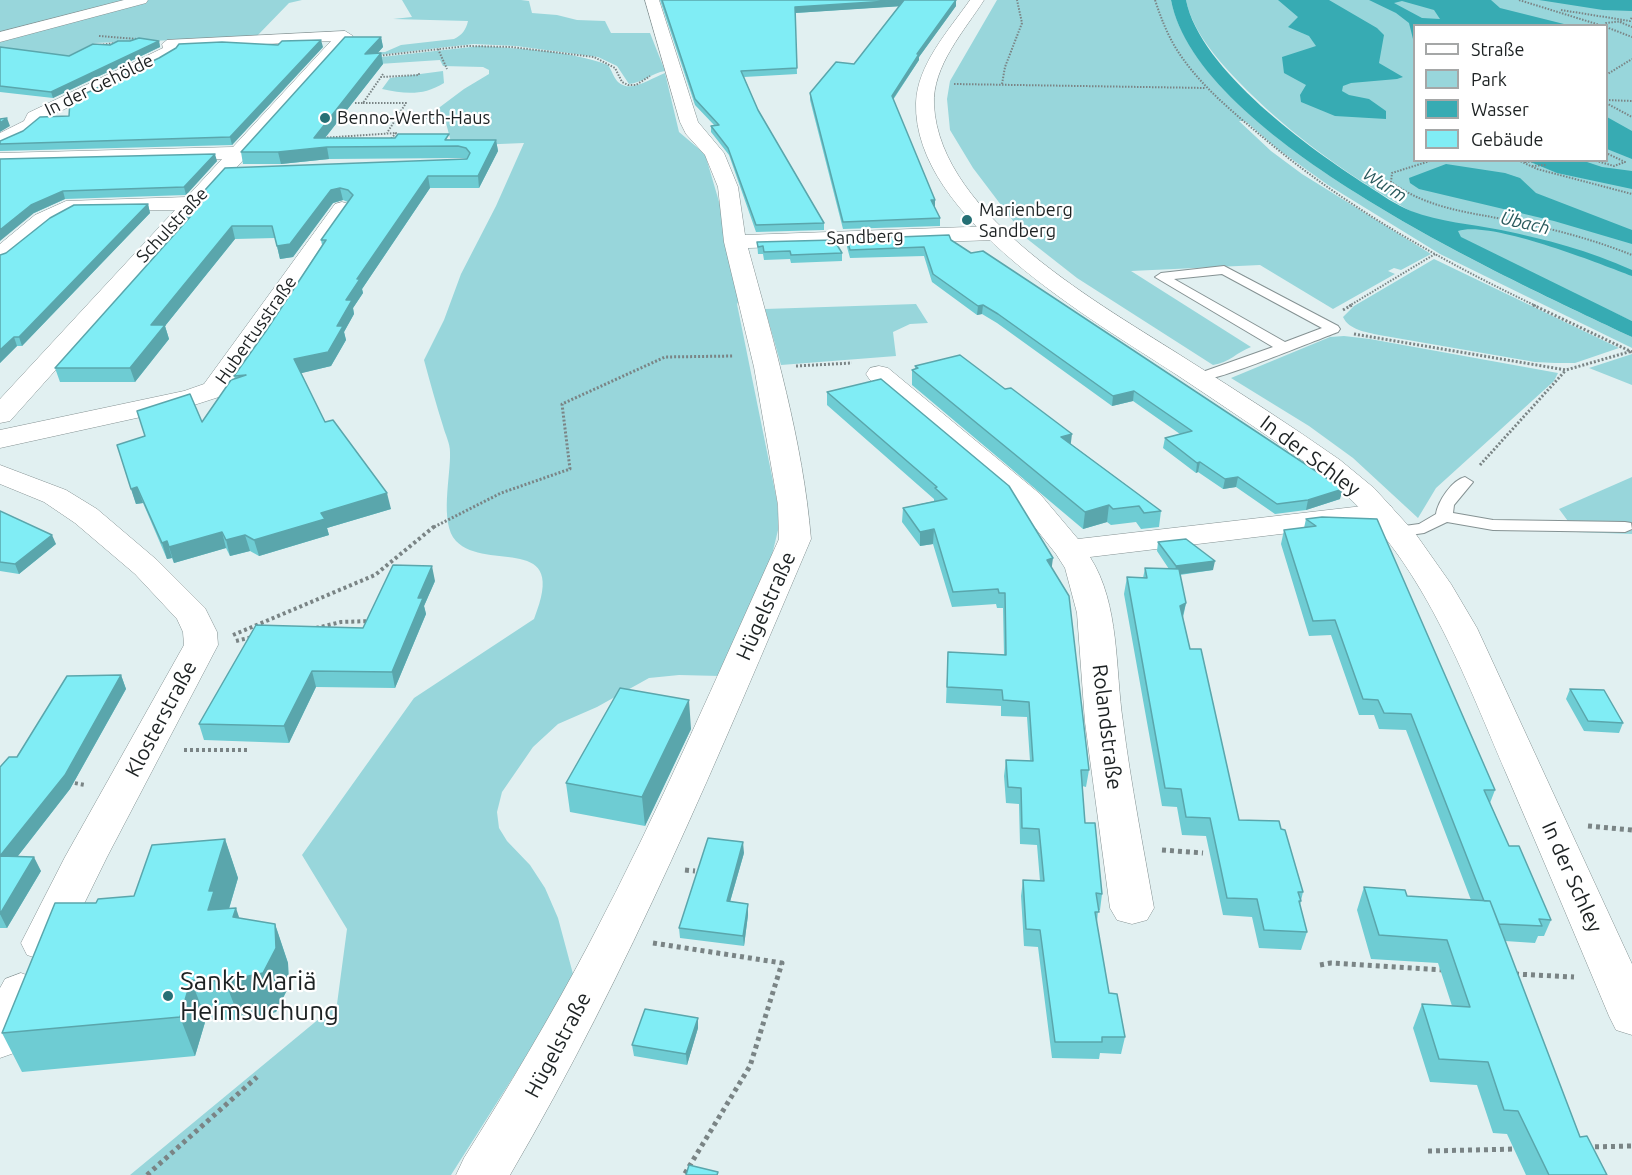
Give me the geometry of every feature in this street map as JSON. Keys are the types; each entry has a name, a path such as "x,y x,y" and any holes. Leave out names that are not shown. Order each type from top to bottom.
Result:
{"street":[{"path":"0,37 141,0"},
{"name":"Hügelstraße","path":"482,1175 526,1106 649,866 795,539 792,505 765,362 735,242 728,187 714,153 693,130 689,122 652,0"},
{"name":"In der Schley","path":"977,0 939,60 929,83 924,103 926,126 935,152 950,182 995,232 1037,270 1343,476 1388,523 1421,564 1468,644 1632,1016"},
{"name":"In der Gehölde","path":"0,141 32,124 34,117 87,89 124,76 171,50 170,44 173,43 345,36"},
{"name":"Schulstraße","path":"0,415 192,203 223,172 244,162 322,61 345,36"},
{"path":"0,159 244,162"},
{"path":"0,255 45,217 73,205 192,203"},
{"name":"Hubertusstraße","path":"0,439 191,398 213,390 228,372 342,208"},
{"name":"Sandberg","path":"735,242 995,232"},
{"name":"Rolandstraße","path":"869,368 1029,500 1071,549 1081,568 1094,613 1104,722 1132,908"},
{"name":"Klosterstraße","path":"0,474 55,496 86,516 146,567 193,615 200,632 199,647 50,927 0,1038"},
{"path":"1071,549 1388,523"}],"lane":[{"path":"1283,347 1161,277 1224,270 1333,328"},
{"path":"1199,378 1333,328"},
{"path":"1444,516 1446,504 1466,482"},
{"path":"1388,523 1424,528 1444,516 1493,525 1625,527"}],"path":[{"path":"1002,84 1005,67 1022,23 1017,0"},
{"path":"1155,0 1170,39 1206,88 1273,149 1351,203 1435,254 1632,351"},
{"path":"1519,0 1599,24"},
{"path":"1548,8 1632,20"},
{"path":"1606,24 1606,22 1632,20"},
{"path":"1619,21 1632,27"},
{"path":"1608,27 1632,37"},
{"path":"126,43 171,41 173,43"},
{"path":"86,49 95,44 116,43"},
{"path":"322,61 478,45 575,54 606,62 615,68 622,82 636,85"},
{"path":"438,49 447,69"},
{"path":"1608,74 1632,59"},
{"path":"381,78 419,75 419,72"},
{"path":"363,103 383,74"},
{"path":"952,84 1206,88"},
{"path":"1608,102 1632,101"},
{"path":"355,103 406,103 387,133"},
{"path":"1608,103 1632,117"},
{"path":"312,139 396,133 388,143 399,143"},
{"path":"1600,162 1614,166 1625,162 1608,154"},
{"path":"1425,162 1392,173 1391,182 1404,193 1435,207 1561,232 1612,246 1632,255"},
{"path":"1523,163 1531,162"},
{"path":"1523,163 1632,194"},
{"path":"1531,166 1546,165"},
{"path":"1435,254 1332,317 1333,328 1566,370 1632,351"},
{"path":"199,647 243,632 375,575 435,526 501,493 570,469 562,404 665,357 869,368"},
{"path":"1466,482 1566,370"},
{"path":"311,629 341,622 371,621"},
{"path":"199,647 254,637"},
{"path":"144,749 248,750"},
{"path":"614,937 782,963 750,1066 684,1175"},
{"path":"1320,965 1330,963 1450,970"},
{"path":"1509,974 1616,980"},
{"path":"147,1175 257,1077"},
{"path":"1575,1147 1632,1146"},
{"path":"1428,1151 1530,1148"}],"green space":[{"path":"0,0 136,0 0,35"},
{"path":"146,0 302,0 289,3 256,37 94,43 11,85 0,86 0,39"},
{"path":"402,0 529,1 532,13 557,15 577,20 605,21 611,33 650,33 665,71 629,84 617,66 598,57 516,46 474,44 336,60 344,53 385,52 401,45 454,39 466,27 468,21 393,19 412,17"},
{"path":"997,0 1171,0 1194,52 1237,103 1297,153 1366,199 1440,242 1632,337 1632,348 1440,254 1328,185 1279,150 1245,121 1239,121 1271,151 1302,174 1431,254 1401,270 1394,268 1388,271 1395,274 1333,309 1260,265 1131,271 1251,347 1224,362 1213,365 1077,278 1026,238 973,168 950,130 947,99 950,81"},
{"path":"1186,0 1632,0 1632,321 1474,246 1373,189 1325,156 1279,120 1221,62 1199,33"},
{"path":"480,46 545,51 592,60 608,65 618,82 629,86 641,84 665,73 679,132 705,154 720,205 741,298 737,304 777,501 779,526 772,555 720,676 679,675 649,678 597,707 558,724 533,747 502,792 497,812 499,828 507,841 530,865 545,888 558,918 573,974 555,1011 451,1175 130,1175 337,1004 347,929 302,855 414,698 534,619 542,592 541,574 533,564 520,559 470,550 456,541 451,533 447,511 450,449 424,360 444,320 461,274 496,206 524,143 452,146 445,119 424,119 464,89 489,74 489,70 483,67 443,66 440,60 333,67 336,62"},
{"path":"443,71 444,83 429,90 406,93 382,89 390,78"},
{"path":"1434,259 1619,348 1575,363 1535,362 1379,335 1358,330 1349,325 1343,317 1354,306"},
{"path":"916,304 928,323 910,324 893,332 896,356 781,365 765,309"},
{"path":"1344,336 1558,373 1554,381 1436,488 1418,518 1353,458 1309,426 1231,378 1330,337"},
{"path":"1632,354 1632,385 1589,368"},
{"path":"1632,477 1632,534 1576,532 1559,509"}],"water":[{"path":"1171,0 1186,0 1195,27 1212,53 1234,80 1260,105 1317,151 1394,203 1433,218 1501,230 1567,246 1632,270 1632,276 1518,237 1473,229 1458,231 1461,237 1632,321 1632,337 1440,242 1366,199 1297,153 1237,103 1193,52"},
{"path":"1278,0 1329,0 1377,28 1384,35 1379,63 1403,77 1351,83 1343,86 1342,91 1349,95 1369,99 1386,111 1386,119 1335,116 1301,102 1300,95 1306,85 1284,73 1282,57 1316,46 1309,36 1288,27 1298,17"},
{"path":"1369,0 1491,0 1500,8 1564,24 1413,24 1413,39 1409,23 1396,13","holes":["1402,1 1434,10 1440,19 1422,18 1394,3"]},
{"path":"1539,0 1632,0 1632,11 1603,10"},
{"path":"1608,118 1632,131 1632,159 1608,149"},
{"path":"1530,162 1587,162 1602,167 1632,171 1632,189 1557,173"},
{"path":"1446,164 1505,173 1520,178 1536,193 1632,230 1632,244 1554,221 1419,189 1410,183 1409,178"}],"building":[{"path":"662,0 904,0 795,7 797,68 741,71 758,110 824,223 756,225 728,148 711,126 719,125 695,99"},
{"path":"904,0 956,0 917,54 919,54 892,96 935,200 931,200 940,218 843,222 810,93 836,62 854,64"},
{"path":"345,37 381,37 365,54 381,53 314,138 395,138 398,134 449,134 445,140 496,140 478,176 428,176 357,279 360,279 346,300 352,300 337,326 343,326 328,352 294,359 325,422 333,420 387,493 321,513 325,519 254,540 245,535 226,540 222,532 169,547 167,541 162,543 137,487 131,489 117,445 145,436 137,411 190,394 202,422 231,380 246,375 234,376 326,240 321,240 353,195 348,190 340,188 331,190 290,244 277,246 272,226 232,226 151,325 165,325 130,368 55,368 190,217 185,212 225,168 467,159 470,153 466,148 458,146 327,147 278,152 241,152"},
{"path":"139,38 159,41 51,92 0,86 0,47 69,56 93,44 110,45 118,41"},
{"path":"321,40 230,137 0,144 0,141 23,131 40,117 69,116 70,101 159,58 179,44 222,42 278,45 282,41"},
{"path":"215,154 184,187 63,191 31,205 0,230 0,159"},
{"path":"148,204 19,337 14,337 0,350 0,255 6,253 50,218 74,205"},
{"path":"949,235 951,240 971,253 983,251 1343,489 1308,500 1277,504 1238,477 1225,479 1200,462 1197,463 1165,438 1192,431 1134,391 1113,396 998,314 983,305 978,306 933,274 924,247 850,250 847,239"},
{"path":"834,240 842,253 791,255 790,251 764,252 763,246 758,247 757,242"},
{"path":"960,355 1005,389 1011,388 1072,434 1061,437 1161,511 1144,513 1139,506 1113,509 1109,505 1085,512 912,370 918,368 915,366"},
{"path":"881,379 1009,486 1053,558 1047,560 1069,596 1089,770 1081,770 1085,823 1095,823 1102,894 1096,893 1099,912 1095,912 1109,993 1117,994 1125,1037 1102,1037 1102,1042 1055,1042 1040,930 1026,929 1023,880 1044,881 1039,829 1022,828 1021,788 1008,787 1006,760 1033,761 1029,702 1003,700 1002,690 947,687 948,652 1006,655 1005,593 999,593 998,589 953,592 934,529 920,532 903,508 947,499 935,488 937,487 827,392"},
{"path":"0,511 52,535 15,564 0,562"},
{"path":"1322,517 1377,519 1495,790 1484,790 1509,846 1519,846 1551,920 1539,919 1542,926 1499,924 1490,901 1484,901 1411,714 1384,713 1378,700 1363,699 1335,620 1313,621 1284,530 1316,526 1306,519"},
{"path":"1186,539 1215,561 1176,566 1158,542"},
{"path":"393,565 432,566 418,598 423,598 392,672 312,671 284,726 199,724 256,625 363,628"},
{"path":"1145,568 1179,569 1186,603 1180,606 1190,649 1201,649 1239,820 1279,821 1281,829 1285,830 1303,892 1298,892 1307,932 1264,930 1257,899 1227,898 1210,818 1186,817 1181,789 1165,788 1127,577 1147,578"},
{"path":"121,675 65,775 0,856 0,767 9,757 17,757 67,676"},
{"path":"620,688 689,700 642,797 566,783"},
{"path":"1570,689 1604,690 1623,723 1588,721"},
{"path":"708,838 743,842 727,901 748,904 743,936 679,928"},
{"path":"225,839 209,891 214,891 208,910 236,908 233,917 275,924 276,948 263,973 225,981 191,980 180,1017 2,1033 55,903 96,903 98,899 134,896 152,845"},
{"path":"0,856 34,857 0,914"},
{"path":"1364,887 1405,890 1407,896 1490,901 1580,1137 1587,1136 1607,1175 1549,1175 1518,1111 1504,1110 1488,1062 1439,1059 1422,1004 1470,1007 1447,940 1379,935"},
{"path":"645,1009 698,1018 686,1054 632,1045"},
{"path":"689,1165 718,1172 717,1175 686,1175"}],"place":[{"name":"Benno-Werth-Haus","path":"325,118"},
{"name":"Marienberg Sandberg","path":"967,220"},
{"name":"Sankt Mariä Heimsuchung","path":"168,996"}],"water label":[{"name":"Wurm","path":"1385,185"},
{"name":"Übach","path":"1525,223"}]}
